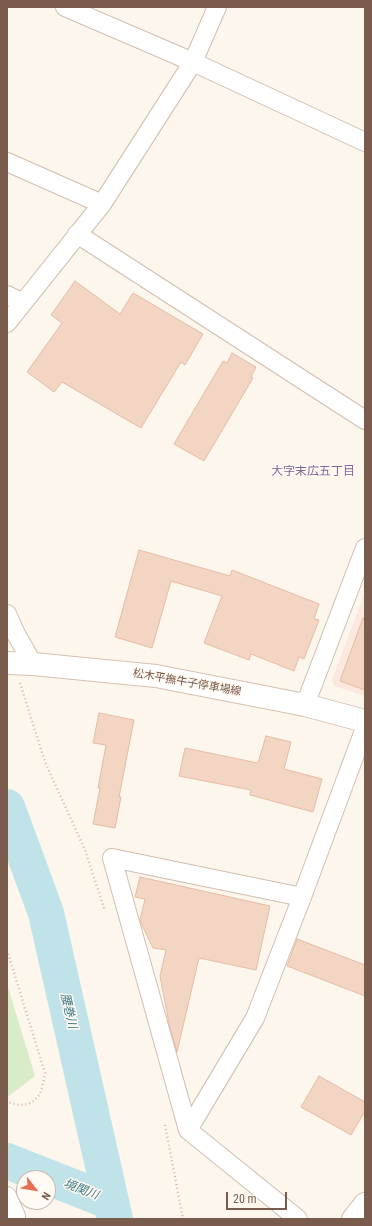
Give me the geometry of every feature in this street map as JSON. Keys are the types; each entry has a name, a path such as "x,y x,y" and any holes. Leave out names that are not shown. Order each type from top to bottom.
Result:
{"main road":[{"name":"松木平撫牛子停車場線","path":"18,663 156,676 305,705 365,721"},
{"path":"353,1219 365,1204"}],"street":[{"path":"65,7 193,62 365,142"},
{"path":"7,324 102,204 193,62 217,7"},
{"path":"7,162 102,204"},
{"path":"78,234 365,420"},
{"path":"7,295 23,303"},
{"path":"305,705 365,548"},
{"path":"7,614 16,634 18,663"},
{"path":"188,1130 255,1018 365,728"},
{"path":"298,1219 188,1130 112,858 302,897"},
{"path":"7,1196 16,1216 15,1219"}],"path":[{"path":"18,663 45,762 85,850 107,916"},
{"path":"7,950 45,1073 44,1084 40,1094 34,1101 28,1104 19,1105 7,1102"},
{"path":"164,1122 183,1219"}],"shaded area":[{"path":"365,592 365,696 334,686 332,680"}],"green space":[{"path":"7,984 35,1076 9,1096 7,1095"}],"building":[{"path":"75,281 120,314 133,293 203,334 185,365 181,362 141,428 62,382 54,392 27,372 62,323 51,315"},
{"path":"232,353 256,367 251,377 253,378 204,461 174,444 223,361 227,363"},
{"path":"139,550 230,576 232,570 319,604 314,619 319,620 304,659 299,657 294,671 251,654 249,660 204,643 222,596 171,581 152,648 115,637"},
{"path":"363,618 365,618 365,690 340,681"},
{"path":"99,713 134,720 119,797 121,797 115,828 93,824 106,745 93,743"},
{"path":"266,736 291,742 284,769 322,779 313,812 250,795 251,790 179,776 185,748 258,763"},
{"path":"140,877 270,906 256,970 199,958 177,1052 170,1028 160,976 166,950 153,948 140,920 145,899 135,897"},
{"path":"297,939 365,965 365,996 287,966"},
{"path":"319,1076 365,1102 365,1111 351,1135 301,1107"}],"waterway":[{"name":"腰巻川","path":"7,807 46,913 115,1219"},
{"name":"境関川","path":"7,1161 111,1202"}],"district":[{"name":"大字末広五丁目","path":"313,472"}]}
